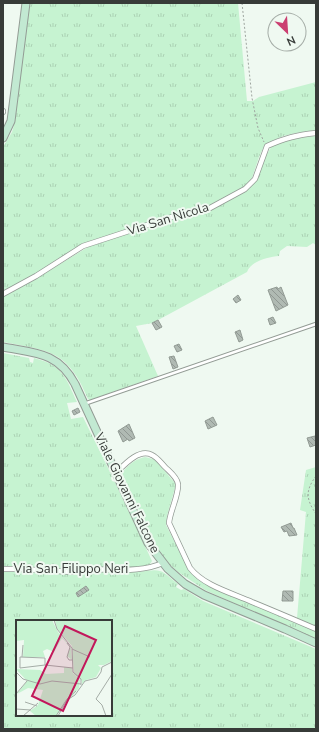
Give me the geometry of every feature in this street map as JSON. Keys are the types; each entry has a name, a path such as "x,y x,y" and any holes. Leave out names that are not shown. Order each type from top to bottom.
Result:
{"street":[{"path":"3,138 11,121 26,3"},
{"path":"267,146 296,135 316,133"},
{"name":"Via San Nicola","path":"3,294 36,276 83,246 181,214 210,208 245,189 255,179 267,146"},
{"name":"Viale Giovanni Falcone","path":"3,347 47,356 59,363 71,377 148,543 163,563 185,584 204,595 316,643"},
{"path":"116,473 128,461 142,453 148,453 158,459 176,478 178,490 170,516 171,529 194,573 223,590 316,629"},
{"name":"Via San Filippo Neri","path":"3,569 19,568 73,572 96,569 126,570 152,568 163,563"}],"lane":[{"path":"84,404 316,324"}],"path":[{"path":"242,3 254,113 263,141 267,146"},
{"path":"316,476 311,483 308,497 310,505 316,514"}],"green space":[{"path":"30,3 238,3 247,101 253,101 259,97 316,82 316,130 283,136 264,146 252,178 243,189 211,206 182,212 83,244 36,275 3,292 3,147 12,132 14,125"},
{"path":"316,136 316,245 313,243 307,247 287,246 280,251 279,256 270,257 256,262 247,272 160,319 152,323 136,326 158,376 90,400 88,399 73,371 55,356 45,351 3,342 3,296 37,278 93,244 176,218 211,210 249,189 257,178 264,158 272,146 288,139"},
{"path":"3,353 29,358 30,362 33,363 34,358 44,361 51,364 66,379 77,402 67,403 71,419 83,417 112,476 112,481 115,482 152,561 148,565 137,566 138,572 156,570 163,572 178,584 176,587 181,590 184,589 203,601 316,649 316,729 3,729"},
{"path":"145,457 153,459 157,462 175,483 166,525 192,574 204,583 316,631 316,640 205,590 178,572 168,563 154,543 122,473 132,463"},
{"path":"316,467 316,626 297,618 306,512 300,510 306,470"}],"building":[{"path":"277,287 278,289 281,287 288,305 276,311 268,290"},
{"path":"238,295 241,300 236,303 233,299"},
{"path":"273,317 276,323 270,325 268,319"},
{"path":"158,320 162,327 156,330 152,323"},
{"path":"240,330 243,340 239,342 235,332"},
{"path":"179,344 182,350 177,352 174,346"},
{"path":"174,356 178,367 173,369 169,357"},
{"path":"78,408 80,412 74,415 72,411"},
{"path":"213,417 217,425 208,429 205,421"},
{"path":"129,424 135,438 129,441 128,439 123,442 118,431"},
{"path":"315,436 316,445 310,447 307,438"},
{"path":"291,523 297,535 289,536 287,531 284,532 281,527"},
{"path":"86,586 89,590 78,597 76,593"},
{"path":"283,591 293,591 293,601 282,601"}]}
